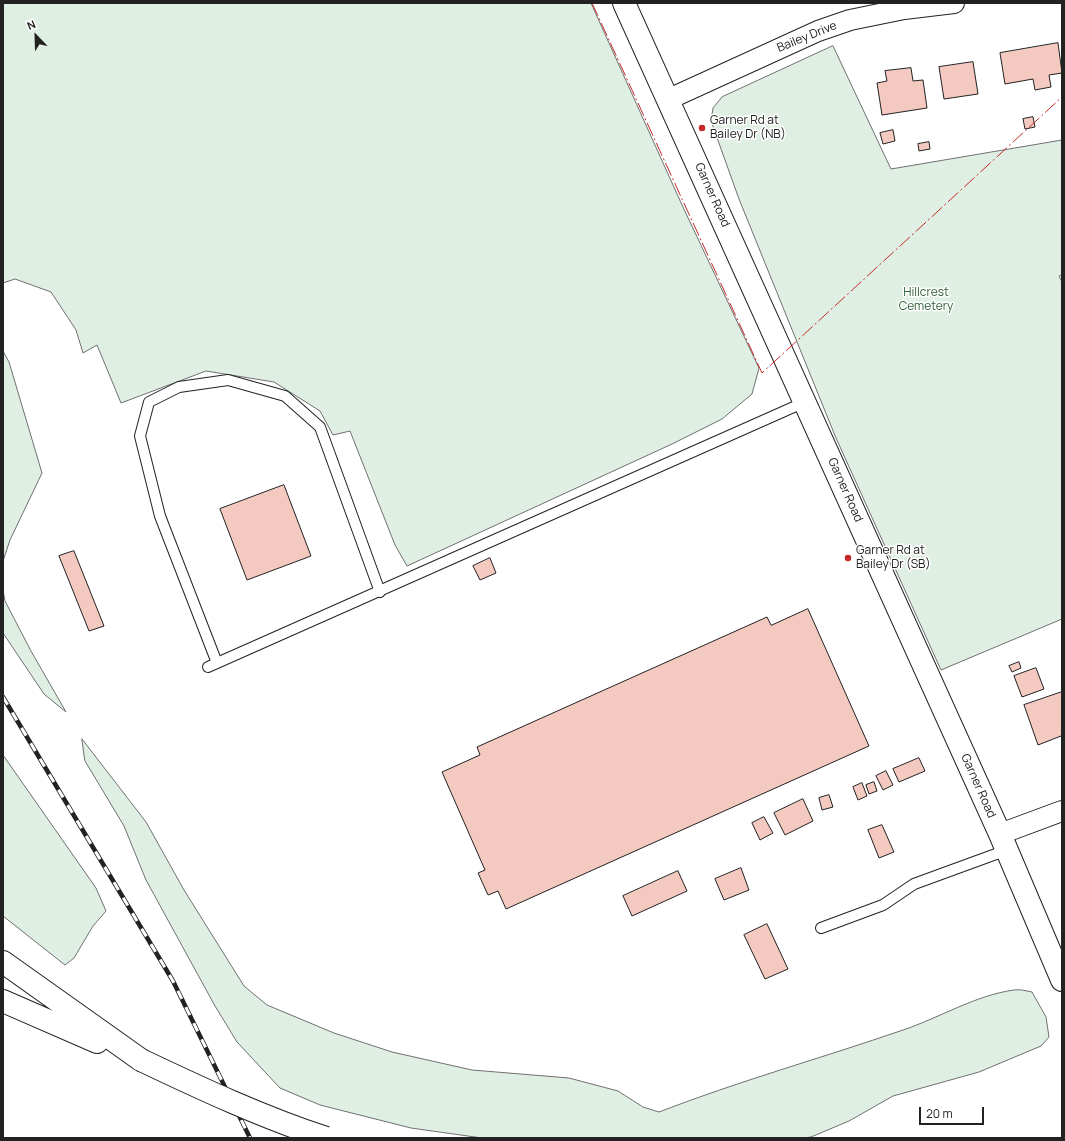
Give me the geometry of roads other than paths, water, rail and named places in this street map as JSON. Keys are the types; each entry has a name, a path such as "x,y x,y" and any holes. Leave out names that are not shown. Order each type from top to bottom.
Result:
{"main road":[{"name":"Garner Road","path":"624,3 669,99 1003,842 1062,980"},
{"path":"3,962 141,1060"},
{"path":"3,1001 141,1060 251,1110 326,1138"}],"street":[{"name":"Bailey Drive","path":"669,99 818,31 850,20 904,9 954,3"},
{"path":"1003,842 1062,811"}],"lane":[{"path":"380,592 320,427 285,396 228,380 179,387 149,402 140,436 160,516 212,665 380,592 805,402"},
{"path":"821,928 883,905 914,884 1003,842"}],"railway":[{"path":"3,697 173,981 250,1138"}],"place":[{"name":"Garner Rd at Bailey Dr (NB)","path":"702,128"},
{"name":"Garner Rd at Bailey Dr (SB)","path":"848,558"}],"park label":[{"name":"Hillcrest Cemetery","path":"926,300"}]}
